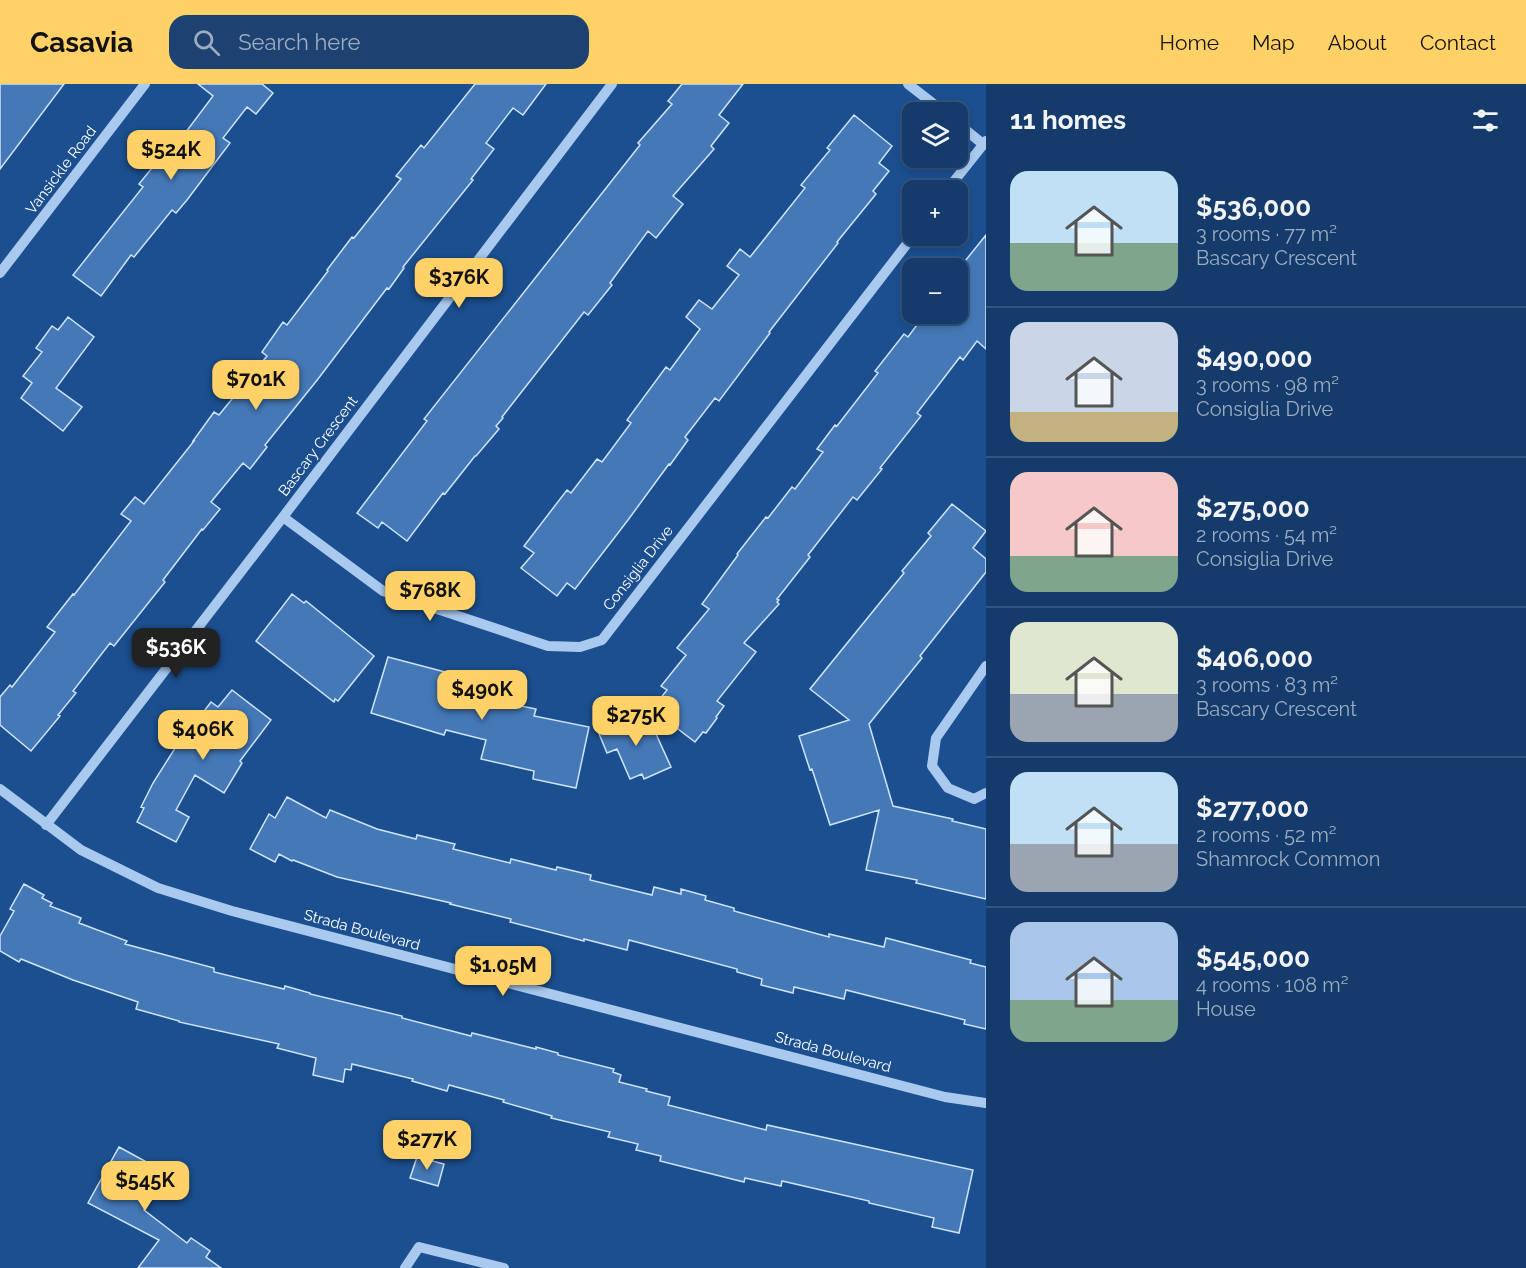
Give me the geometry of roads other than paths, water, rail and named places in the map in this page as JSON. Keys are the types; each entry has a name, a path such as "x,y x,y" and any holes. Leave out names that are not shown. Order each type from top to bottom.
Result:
{"street":[{"name":"Vansickle Road","path":"0,273 145,84"},
{"name":"Bascary Crescent","path":"45,825 283,517 612,84"},
{"path":"908,84 931,102"},
{"path":"955,180 985,142 968,130"},
{"name":"Consiglia Drive","path":"283,517 382,591 548,646 580,647 602,640 905,246"},
{"path":"986,666 936,738 932,766 948,788 974,799 986,793"},
{"name":"Strada Boulevard","path":"0,789 81,850 158,888 232,911 945,1097 986,1103"},
{"path":"405,1268 419,1247 504,1268"}]}
